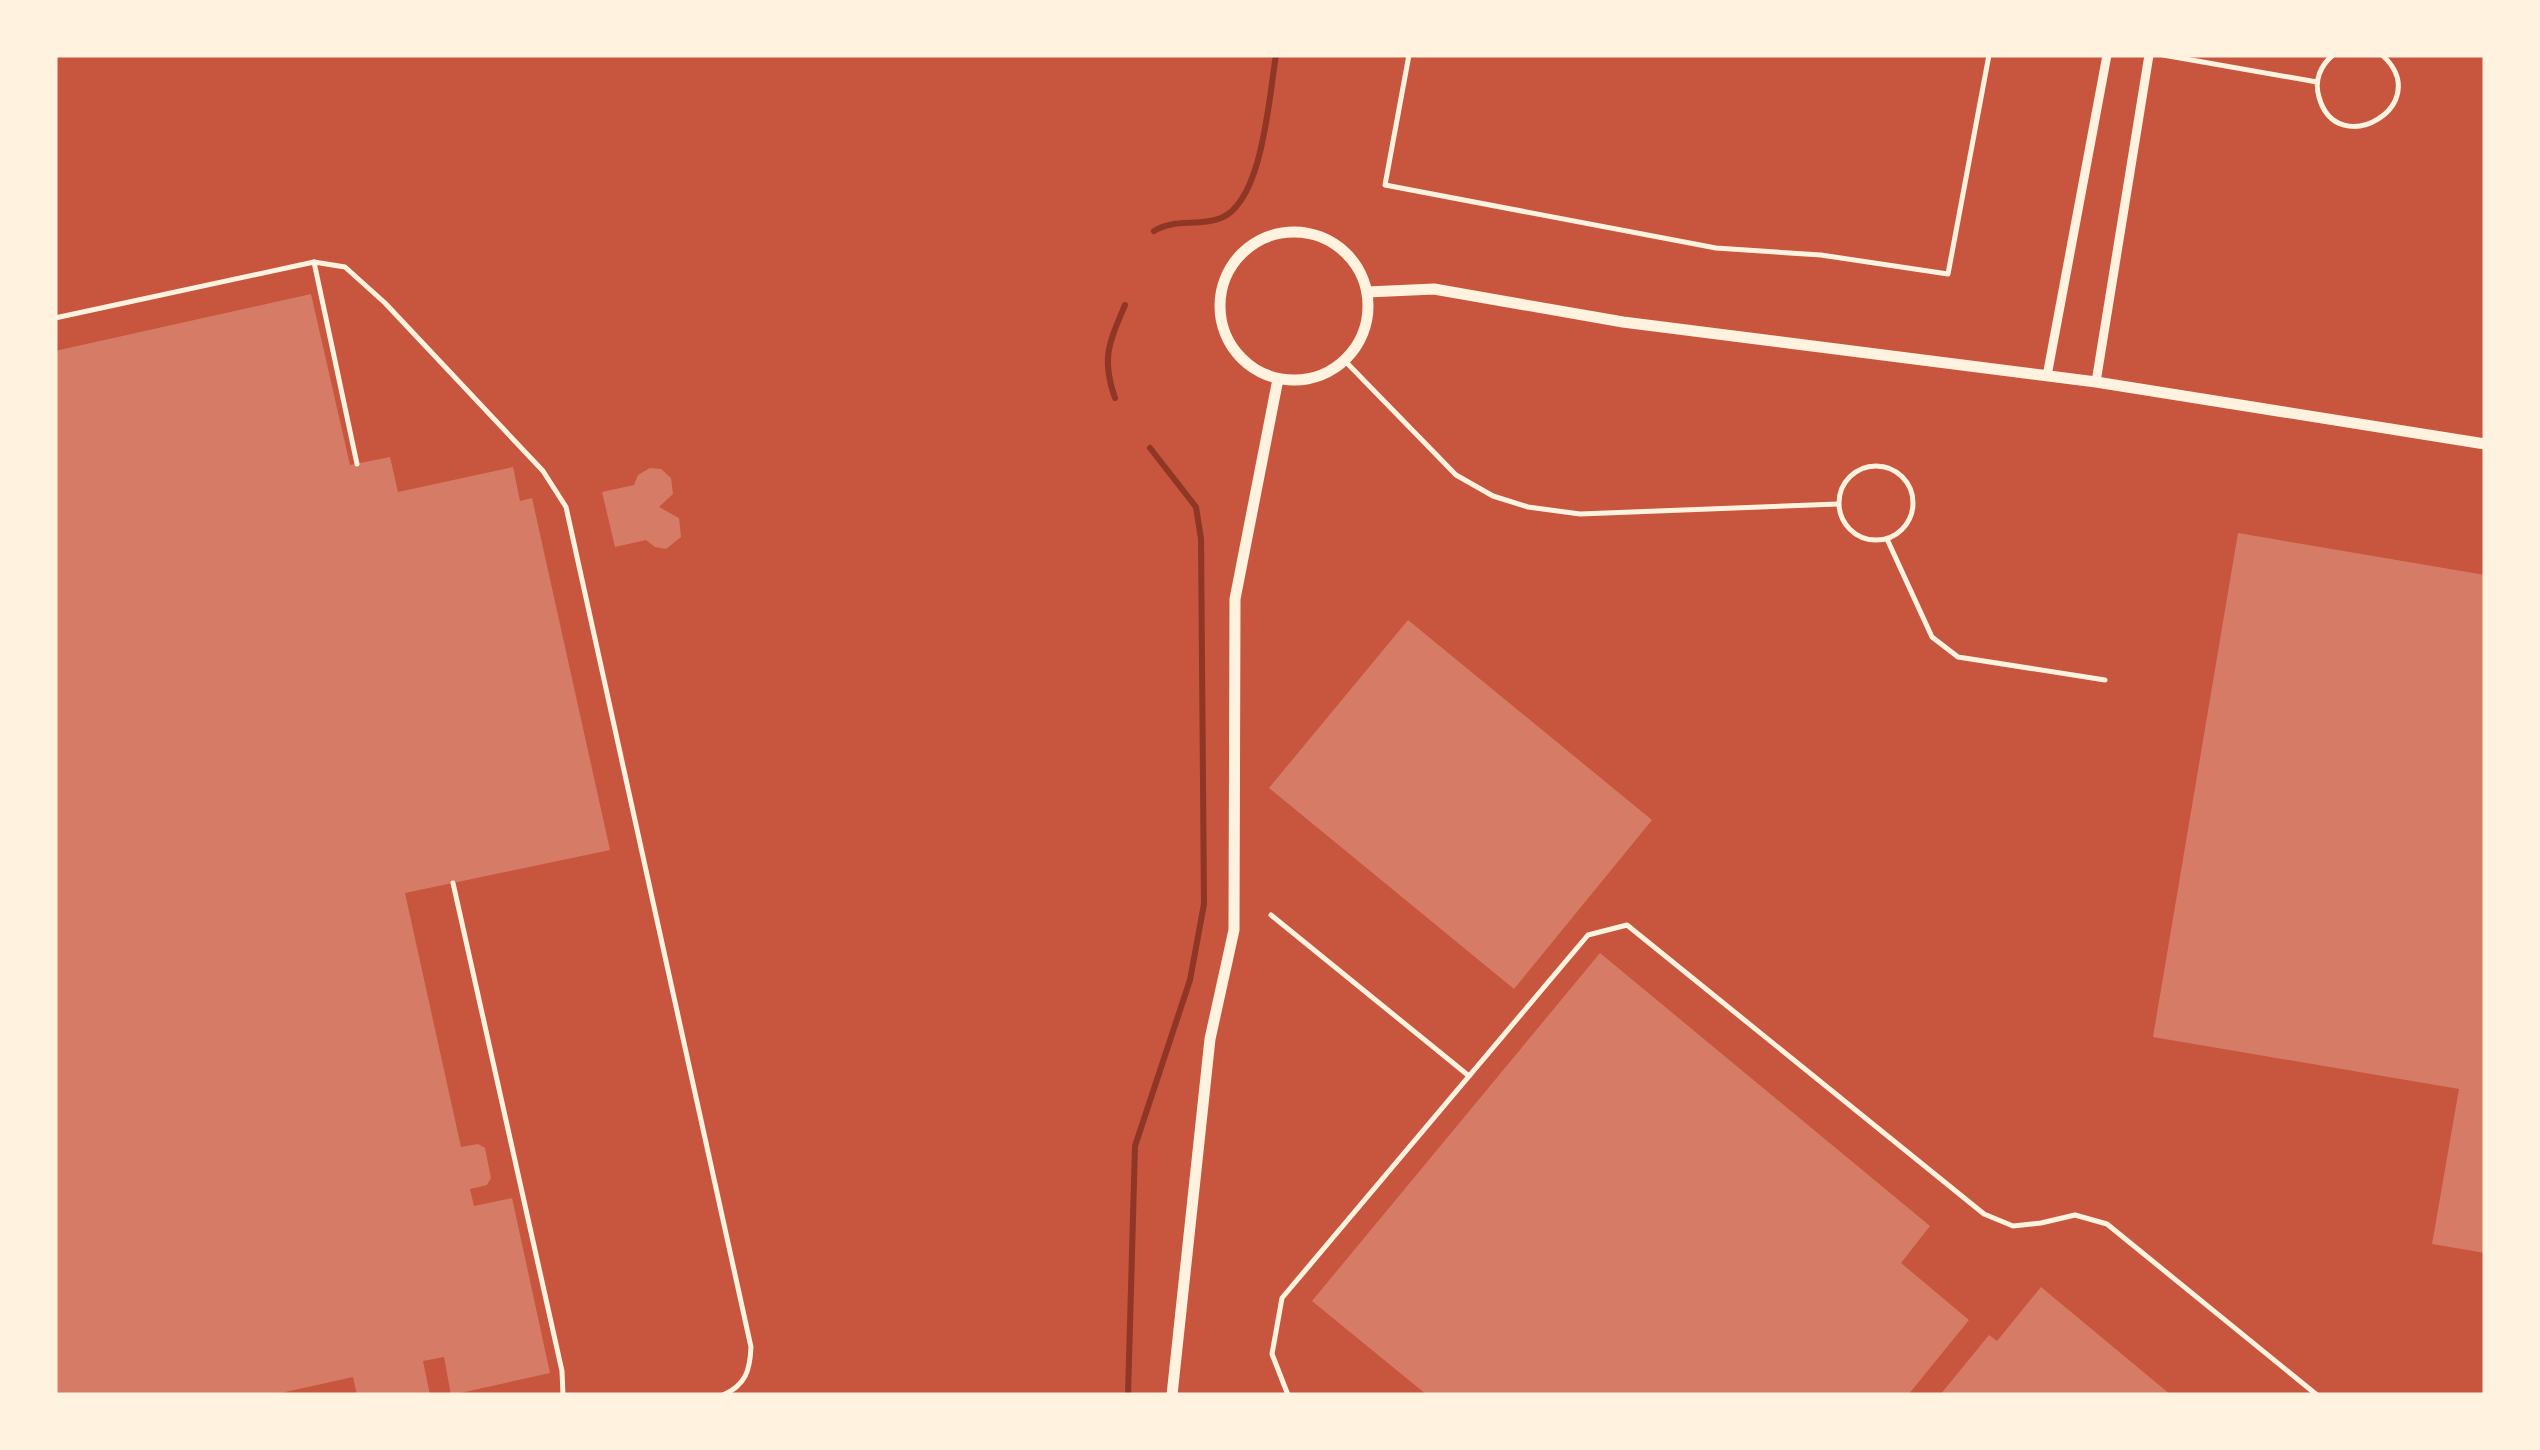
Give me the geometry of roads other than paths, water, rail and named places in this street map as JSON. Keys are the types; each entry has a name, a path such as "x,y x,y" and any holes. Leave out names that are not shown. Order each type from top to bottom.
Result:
{"street":[{"path":"2047,376 2106,55"},
{"path":"2096,382 2150,55"},
{"path":"1281,232 1305,232 1327,239 1346,252 1359,270 1367,292 1368,317 1360,341 1345,361 1325,374 1302,380 1278,379 1247,364 1234,351 1223,328 1219,302 1225,277 1238,256 1258,241 1281,232"},
{"path":"1367,292 1434,288 1622,322 2096,382 2485,444"},
{"path":"1172,1395 1210,1039 1234,930 1235,599 1278,379"}],"lane":[{"path":"1409,55 1385,185 1716,248 1821,255 1948,274 1989,55"},
{"path":"2163,55 2317,82"},
{"path":"2333,55 2321,69 2318,95 2332,118 2343,124 2370,125 2382,119 2396,97 2394,70 2382,55"},
{"path":"314,262 357,464"},
{"path":"55,318 314,262 344,267 385,303 544,471 566,507 751,1346 750,1370 743,1383 723,1395"},
{"path":"1345,361 1456,475 1494,496 1528,507 1580,514 1838,504"},
{"path":"1878,465 1900,474 1913,495 1914,508 1903,530 1887,539 1868,540 1846,527 1838,504 1840,492 1854,472 1878,465"},
{"path":"1887,539 1932,637 1958,657 2105,680"},
{"path":"453,883 558,1352 563,1395"},
{"path":"1271,915 1469,1076"},
{"path":"1288,1395 1272,1354 1282,1298 1588,935 1627,925 1984,1214 2013,1226 2041,1224 2075,1214 2107,1224 2317,1395"}],"waterway":[{"path":"1154,231 1170,225 1213,221 1235,208 1246,191 1262,146 1276,55"},
{"path":"1115,398 1108,372 1109,351 1125,305"},
{"path":"1128,1395 1135,1146 1190,980 1204,904 1201,539 1196,507 1150,448"}]}
